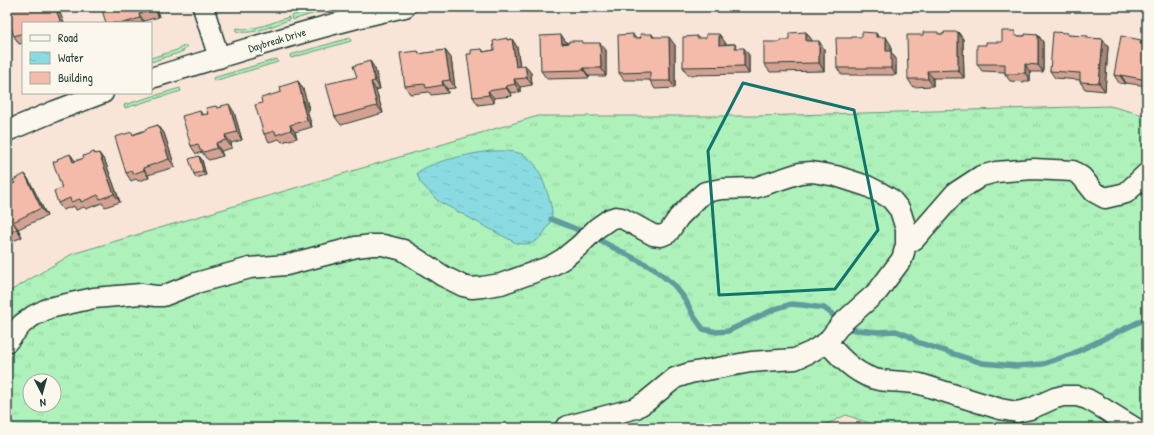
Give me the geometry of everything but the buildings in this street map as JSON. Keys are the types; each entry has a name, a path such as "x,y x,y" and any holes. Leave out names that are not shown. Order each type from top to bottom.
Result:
{"street":[{"path":"203,7 219,58"},
{"name":"Daybreak Drive","path":"152,78 319,28 366,15 405,7"},
{"path":"7,132 55,111 100,94"},
{"path":"906,245 914,239 955,193 981,176 1009,170 1033,169 1073,171 1082,177 1094,192 1105,198 1126,193 1147,173"},
{"path":"7,342 22,324 49,308 94,298 141,294 163,296 196,283 250,268 286,265 356,247 372,245 383,245 403,250 462,286 482,288 501,284 551,266 563,259 610,218 622,218 653,235 661,236 668,233 679,217 705,192 722,189 754,188 800,172 812,172 836,176 867,186 891,199 900,210 906,230 906,245 902,259 878,291 841,324 827,342 811,352 795,359 751,362 690,373 675,378 636,408 565,428"},
{"path":"827,342 834,351 855,369 877,380 920,384 1000,409 1017,412 1024,411 1064,396 1077,396 1087,399 1135,428"}],"highlighted area":[{"path":"743,83 854,110 878,230 835,289 719,295 708,151"}],"green space":[{"path":"323,7 336,7 292,20 291,16"},
{"path":"602,7 659,7 659,9 602,9"},
{"path":"289,17 289,20 256,31 236,31 237,28 256,28"},
{"path":"350,38 351,41 291,58 290,55"},
{"path":"185,45 187,47 183,51 176,54 152,62 152,58 177,50"},
{"path":"277,59 278,62 214,81 213,78"},
{"path":"180,88 181,91 125,108 124,105"},
{"path":"1110,106 1147,116 1147,428 883,428 846,415 819,428 7,428 7,293 72,254 538,116 758,116"}],"water":[{"path":"490,151 520,153 534,164 540,174 551,204 552,217 542,235 533,243 516,243 438,201 420,182 417,173 432,165"}],"waterway":[{"path":"551,219 586,233"},
{"path":"593,237 653,268 674,285 685,299 693,315 703,329 717,332 728,331 775,309 791,304 802,305 824,308 847,328 879,332 896,331 909,336 917,342 982,363 1016,366 1043,364 1072,354 1147,318"}]}
